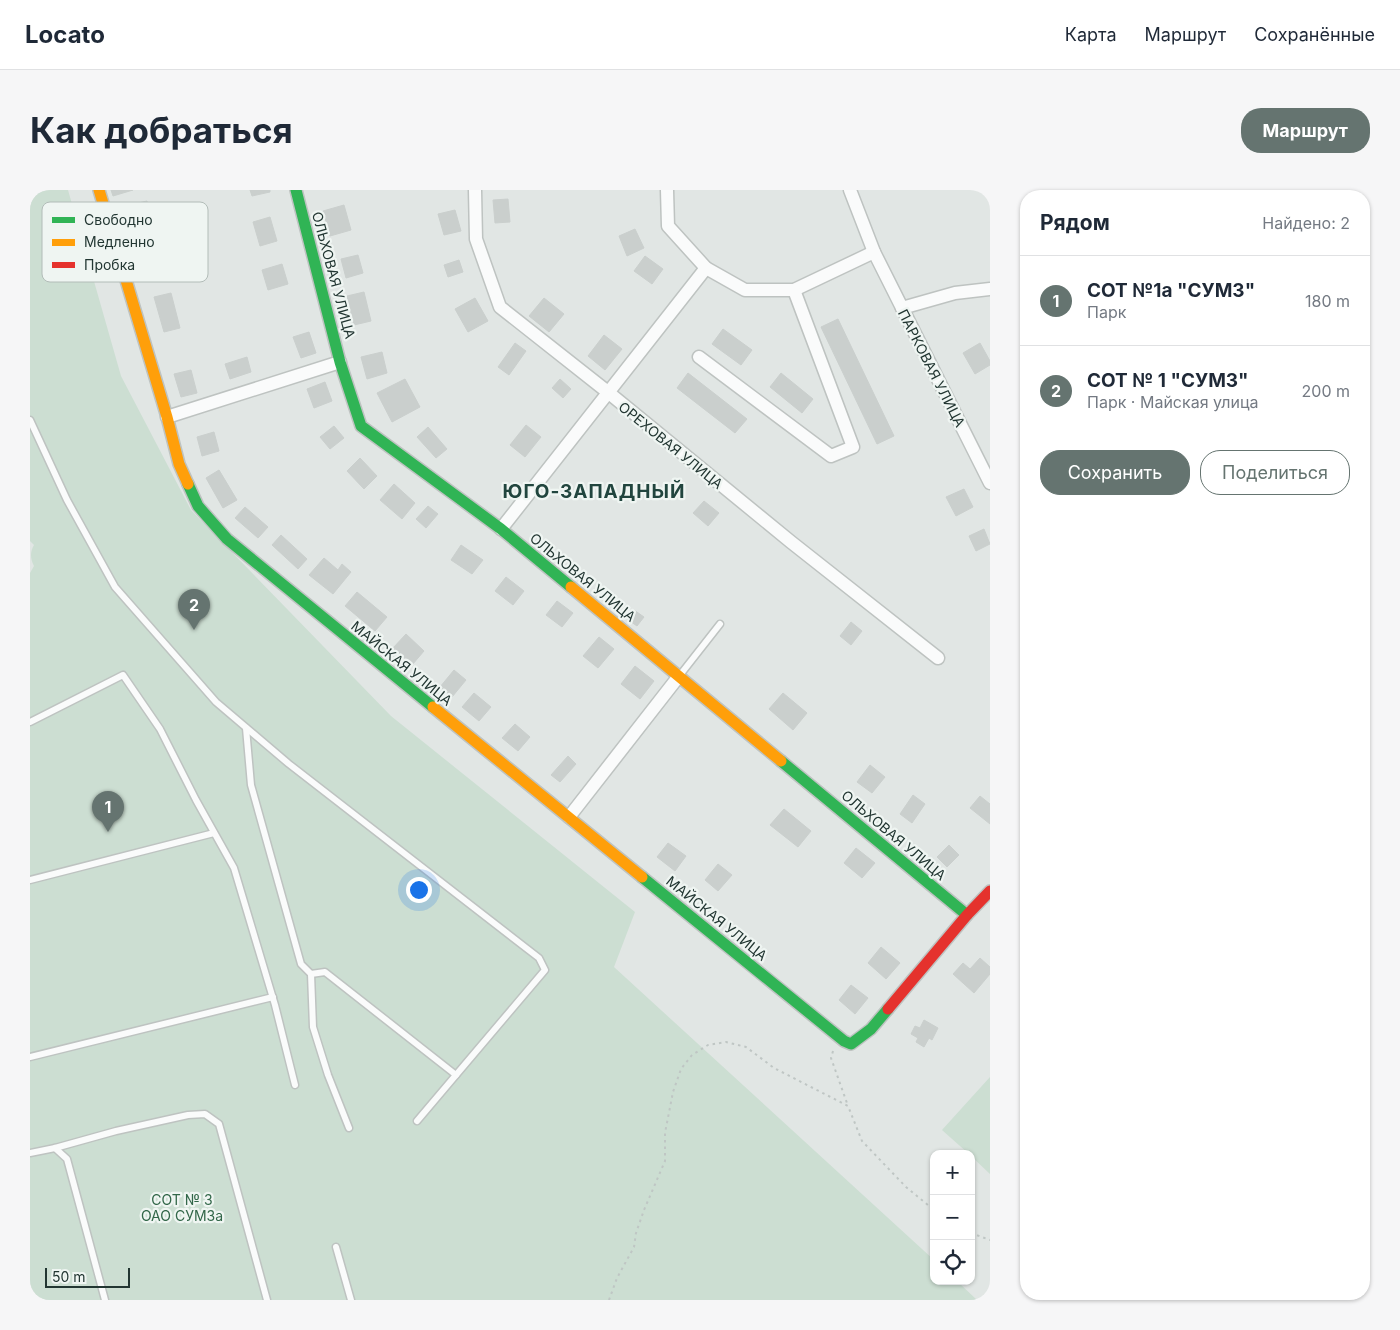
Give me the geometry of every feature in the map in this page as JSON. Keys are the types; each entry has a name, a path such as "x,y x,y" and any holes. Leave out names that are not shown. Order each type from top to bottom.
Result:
{"street":[{"name":"МАЙСКАЯ УЛИЦА","path":"99,190 103,202"},
{"name":"ОЛЬХОВАЯ УЛИЦА","path":"296,190 340,362 361,426 501,529 967,915"},
{"name":"ОРЕХОВАЯ УЛИЦА","path":"475,190 476,239 500,307 938,658"},
{"path":"667,190 668,226 706,268 745,290 794,290 874,252"},
{"name":"ПАРКОВАЯ УЛИЦА","path":"850,190 874,252 990,483"},
{"path":"501,529 706,268"},
{"name":"МАЙСКАЯ УЛИЦА","path":"127,282 179,464 198,506 227,539 491,756 836,1034 851,1044 870,1030 967,915"},
{"path":"902,308 955,293 990,289"},
{"path":"699,357 831,456 853,446 794,290"},
{"path":"167,417 340,362"},
{"path":"569,817 680,676"},
{"path":"967,915 990,891"}],"lane":[{"path":"30,420 67,500 115,587 216,702 289,764 539,958 545,970 417,1121"},
{"path":"680,676 720,624"},
{"path":"30,722 123,675 160,729 234,868 273,997 295,1085"},
{"path":"246,728 251,785 301,964 311,974 313,1026 328,1075 348,1128"},
{"path":"30,880 214,833"},
{"path":"311,974 325,972 456,1075"},
{"path":"30,1057 273,997"},
{"path":"30,1153 188,1114 206,1114 219,1124 267,1300"},
{"path":"55,1148 66,1160 105,1300"},
{"path":"336,1247 351,1300"}],"path":[{"path":"836,1034 832,1058 862,1140 906,1187 930,1207"},
{"path":"609,1300 617,1278 634,1247 636,1233 644,1210 665,1161 665,1133 673,1092 681,1069 692,1054 708,1045 726,1042 746,1047 774,1068 848,1106"},
{"path":"975,1234 990,1240"}],"green space":[{"name":"СОТ № 3 ОАО СУМЗа","path":"30,190 68,190 71,202 42,202 42,282 94,282 121,376 191,510 391,716 635,912 614,967 930,1256 930,1285 961,1285 977,1300 30,1300 30,573 34,566 31,555 34,545 30,541"},
{"path":"990,1077 990,1174 975,1160 975,1150 964,1150 942,1130"}],"building":[{"path":"111,190 133,190 113,196"},
{"path":"250,190 270,190 270,192 252,196"},
{"path":"508,199 510,222 495,223 493,200"},
{"path":"344,205 351,230 330,236 323,211"},
{"path":"455,210 461,231 444,235 438,214"},
{"path":"270,217 277,241 260,246 253,222"},
{"path":"635,229 644,248 627,256 619,236"},
{"path":"358,255 363,273 346,278 341,259"},
{"path":"645,256 663,269 652,284 634,271"},
{"path":"459,260 463,272 448,277 444,265"},
{"path":"282,264 288,284 268,290 262,270"},
{"path":"364,292 371,321 354,325 347,296"},
{"path":"171,293 180,328 164,332 154,297"},
{"path":"475,298 488,321 468,332 455,309"},
{"path":"544,298 564,314 549,332 529,316"},
{"path":"838,319 894,436 877,444 821,327"},
{"path":"723,329 752,350 741,365 712,344"},
{"path":"309,332 316,353 301,358 293,337"},
{"path":"604,335 622,349 605,370 588,356"},
{"path":"515,343 526,351 509,375 498,367"},
{"path":"980,343 990,361 990,365 975,374 963,353"},
{"path":"382,352 387,373 367,379 361,357"},
{"path":"247,357 251,372 230,379 225,364"},
{"path":"191,370 197,393 181,397 174,374"},
{"path":"688,373 747,419 735,433 677,388"},
{"path":"781,373 813,399 802,413 770,387"},
{"path":"405,379 420,407 392,422 377,393"},
{"path":"560,379 571,389 563,398 552,388"},
{"path":"325,382 332,401 314,408 307,389"},
{"path":"526,425 541,437 525,457 510,445"},
{"path":"334,426 344,438 330,449 320,437"},
{"path":"428,427 447,449 436,458 417,437"},
{"path":"214,432 219,451 202,456 197,437"},
{"path":"360,458 377,476 364,489 347,471"},
{"path":"219,470 237,500 223,508 206,478"},
{"path":"394,484 415,503 402,519 380,500"},
{"path":"964,489 973,507 956,516 946,497"},
{"path":"704,501 719,513 708,526 693,513"},
{"path":"428,506 438,514 426,528 416,519"},
{"path":"245,507 268,527 258,538 235,518"},
{"path":"984,529 990,544 976,551 969,536"},
{"path":"281,535 307,559 298,569 272,545"},
{"path":"461,545 483,560 472,574 451,560"},
{"path":"324,558 338,570 342,564 351,572 333,594 309,575"},
{"path":"506,577 524,591 513,605 495,591"},
{"path":"357,592 387,617 375,631 345,606"},
{"path":"557,601 573,613 562,627 546,615"},
{"path":"634,610 644,617 637,626 627,619"},
{"path":"851,622 862,631 851,645 840,636"},
{"path":"406,634 424,651 412,665 393,648"},
{"path":"599,637 614,649 598,668 583,656"},
{"path":"635,666 654,681 640,699 621,684"},
{"path":"454,670 466,680 452,697 440,687"},
{"path":"474,693 491,707 479,721 462,707"},
{"path":"783,693 807,713 793,730 769,709"},
{"path":"515,724 530,737 518,751 502,738"},
{"path":"568,756 576,764 560,782 551,775"},
{"path":"870,765 885,777 872,793 857,782"},
{"path":"913,795 925,804 912,823 900,814"},
{"path":"980,796 990,804 990,824 970,808"},
{"path":"784,809 811,831 798,847 770,825"},
{"path":"668,843 686,856 675,871 657,857"},
{"path":"949,845 959,855 947,867 937,857"},
{"path":"856,848 875,863 862,878 844,863"},
{"path":"718,864 732,875 718,891 705,880"},
{"path":"881,947 900,963 886,979 868,963"},
{"path":"980,958 990,967 990,974 974,993 953,974 963,963 970,969"},
{"path":"851,985 868,998 855,1014 839,1000"},
{"path":"924,1020 938,1028 932,1040 929,1038 924,1047 916,1042 918,1038 911,1034 915,1026 920,1028"}],"traffic: fast":[{"path":"296,190 340,362 361,426 501,529 571,587"},
{"path":"188,484 198,506 227,539 433,707"},
{"path":"781,761 967,915"},
{"path":"642,877 844,1041 851,1044 871,1029 888,1009"}],"traffic: slow":[{"path":"99,190 103,202"},
{"path":"127,282 179,464 188,484"},
{"path":"571,587 781,761"},
{"path":"433,707 642,877"}],"traffic: jam":[{"path":"888,1009 967,915 990,891"}],"place":[{"name":"СОТ № 1 \"СУМЗ\"","path":"194,630"},
{"name":"СОТ №1а \"СУМЗ\"","path":"108,832"}],"district":[{"name":"ЮГО-ЗАПАДНЫЙ","path":"594,491"}]}
